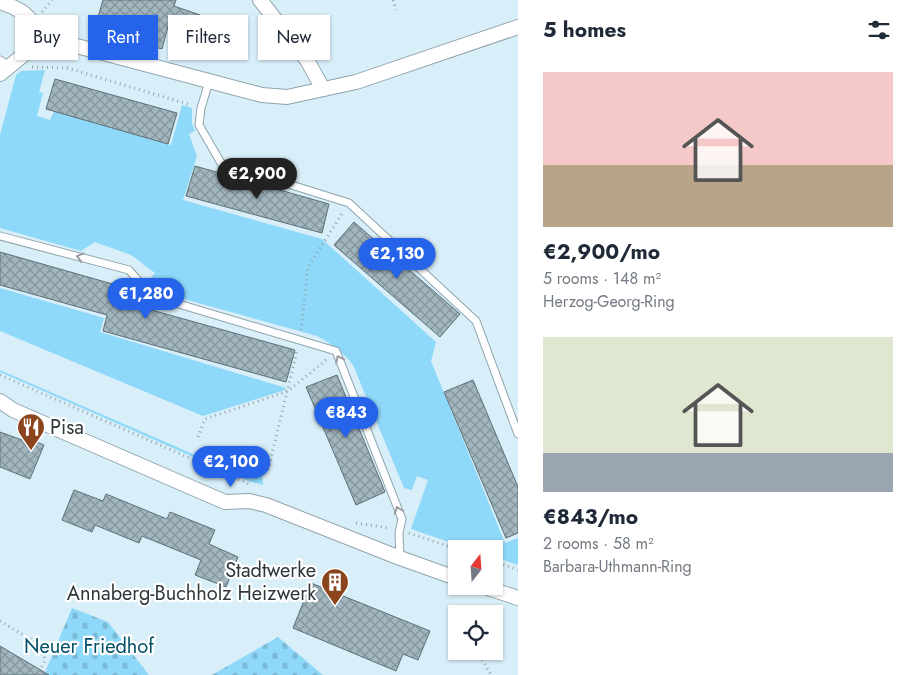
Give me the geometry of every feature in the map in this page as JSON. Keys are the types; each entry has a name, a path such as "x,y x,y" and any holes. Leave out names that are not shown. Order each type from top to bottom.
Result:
{"street":[{"path":"260,0 307,60 323,89"},
{"path":"0,2 18,8 26,15"},
{"path":"78,47 208,82 262,95 287,97 364,79 518,27"},
{"path":"3,67 15,60"},
{"path":"0,401 14,410 225,502 249,501 266,505 448,575"},
{"path":"503,593 518,598"}],"lane":[{"path":"208,82 199,124 221,164 349,203 476,321 518,434"},
{"path":"0,236 129,270 152,296 336,351 402,519 400,558"}],"path":[{"path":"393,0 396,10"},
{"path":"3,67 67,68 201,108"},
{"path":"268,470 300,340 308,266 349,203"},
{"path":"198,437 205,419 288,391 336,351"},
{"path":"0,375 255,486"},
{"path":"352,522 400,530 448,546"},
{"path":"503,565 518,570"},
{"path":"0,621 42,646 45,661 37,675"},
{"path":"482,660 491,675"}],"green space":[{"path":"45,70 39,92 43,93 37,116 50,120 54,111 171,145 182,105 192,108 192,124 195,131 189,134 197,156 183,200 322,239 436,342 431,361 505,543 518,538 518,565 503,560 503,540 448,540 448,542 411,529 428,480 417,476 412,490 404,488 353,365 341,352 327,342 317,336 162,293 146,283 155,273 131,255 95,242 81,251 0,228 0,135 16,75 21,71"},
{"path":"0,288 104,318 100,332 286,388 285,390 203,416 0,331"},
{"path":"0,370 248,478 253,467 261,474 263,485 248,481 0,372"},
{"name":"Neuer Friedhof","path":"72,608 108,622 149,675 44,675"},
{"path":"278,637 323,675 212,675"}],"building":[{"path":"103,0 176,0 174,6 200,15 168,15 168,26 162,49 158,48 158,15 99,15"},
{"path":"55,79 177,113 168,144 46,109"},
{"path":"195,166 329,204 322,233 186,196"},
{"path":"354,222 460,314 440,337 334,245"},
{"path":"0,252 116,285 112,299 295,350 286,382 103,331 107,315 0,285"},
{"path":"337,375 385,492 356,505 306,387"},
{"path":"473,380 518,487 518,533 506,538 444,392"},
{"path":"0,432 25,441 27,438 44,445 30,479 0,467"},
{"path":"74,490 103,501 106,494 167,519 170,512 215,530 209,544 238,557 226,587 195,575 201,560 142,536 139,543 95,525 92,532 62,520"},
{"name":"Stadtwerke Annaberg-Buchholz Heizwerk","path":"311,583 430,631 418,660 403,654 396,671 293,628"},
{"path":"0,646 49,675 0,675"}],"place":[{"name":"Pisa","path":"31,451"},
{"name":"Stadtwerke Annaberg-Buchholz Heizwerk","path":"335,606"}]}
